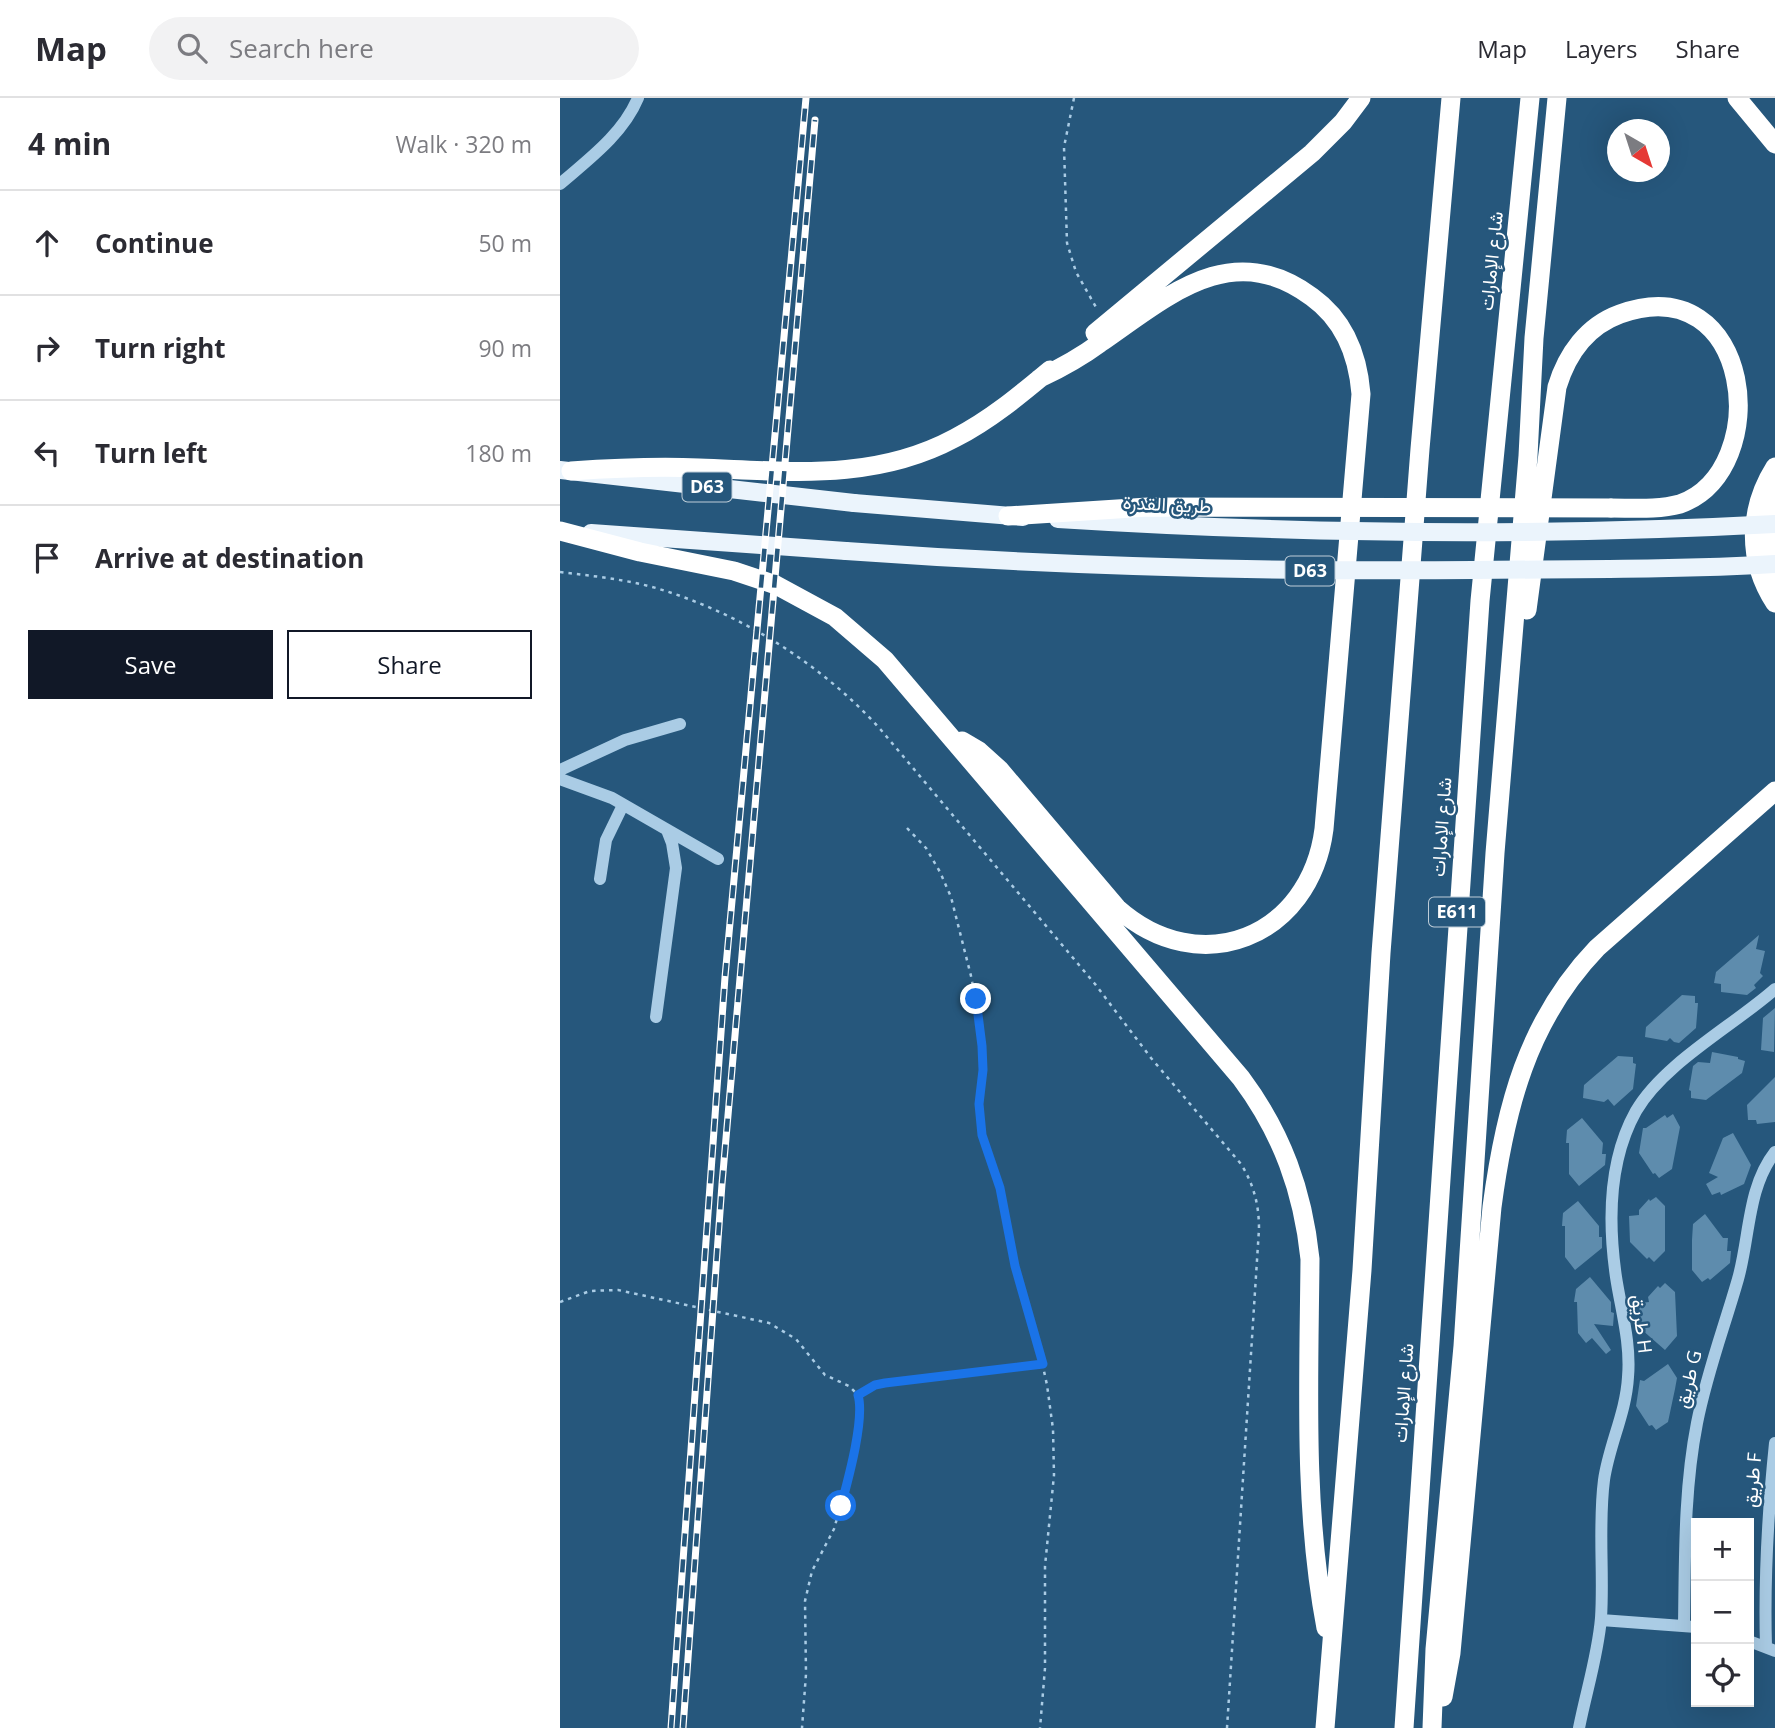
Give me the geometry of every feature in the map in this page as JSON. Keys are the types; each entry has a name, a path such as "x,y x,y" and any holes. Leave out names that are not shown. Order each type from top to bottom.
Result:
{"highway":[{"path":"566,471 667,467 843,471 881,465 918,454 953,439 987,420 1040,379 1312,153 1343,122 1361,98"},
{"path":"1325,1728 1362,1270 1381,953 1420,449 1451,98"},
{"name":"شارع الإمارات","path":"1404,1728 1480,601 1530,98"},
{"path":"1433,1728 1435,1649 1464,1333 1495,853 1528,457 1534,338 1557,98"},
{"path":"1737,98 1775,144"},
{"path":"949,735 979,751 999,769 1117,908 1132,922 1168,939 1208,944 1237,940 1264,928 1295,902 1316,868 1324,829 1361,394 1357,363 1345,334 1321,304 1289,283 1261,275 1218,275 1177,289 1084,354 1040,379"},
{"path":"1008,516 1148,507 1611,508 1667,507 1694,500 1728,477 1737,466 1749,442 1755,415 1756,401 1750,374 1738,350 1730,339 1708,322 1683,311 1656,307 1616,315 1582,339 1566,361 1557,387 1528,600 1513,796 1495,853"},
{"path":"1775,467 1760,496 1754,542 1760,572 1775,603"},
{"path":"1775,493 1767,534 1775,574"},
{"path":"560,531 640,552 734,570 796,594 835,617 870,645 1241,1078 1262,1109 1284,1150 1302,1203 1309,1250 1312,1507 1319,1584 1331,1654"},
{"path":"1433,1728 1444,1693 1451,1653 1493,1195 1507,1117 1518,1081 1542,1022 1581,965 1775,791"}],"main road":[{"name":"طريق القدرة","path":"566,471 854,503 1191,527 1386,532 1556,532 1775,524"},
{"name":"D63","path":"560,531 1055,564 1265,570 1682,569 1775,564"}],"street":[{"path":"560,184 619,129 629,117 638,98"},
{"path":"560,770 625,740 680,724"},
{"path":"560,779 591,789 623,805 718,859"},
{"path":"600,879 606,840 623,805"},
{"path":"656,1017 676,868 667,830"},
{"name":"طريق H","path":"1580,1728 1601,1620 1605,1478 1628,1377 1628,1346 1611,1236 1612,1191 1620,1146 1637,1110 1662,1079 1751,1011 1775,989"},
{"name":"طريق G","path":"1690,1626 1689,1483 1696,1426 1708,1370 1738,1279 1753,1200 1761,1177 1775,1152"},
{"name":"طريق F","path":"1771,1648 1767,1542 1775,1443"},
{"path":"1601,1620 1690,1626"},
{"path":"1754,1643 1771,1648"}],"path":[{"path":"1074,98 1064,147 1068,243 1082,286 1108,322"},
{"path":"560,572 636,583 710,608 761,634 807,664 847,695 881,730 1095,984 1151,1058 1248,1175 1257,1202 1259,1229 1227,1728"},
{"path":"908,828 926,848 940,872 951,897 968,963 982,1046 983,1070 979,1104 982,1135 1000,1188 1015,1266 1043,1364 1053,1429 1054,1463 1045,1566 1045,1668 1040,1728"},
{"path":"560,1302 590,1291 618,1290 768,1323 788,1333 804,1347 825,1375 849,1386 858,1395 860,1401 857,1427 848,1480 834,1529 812,1571 805,1601 806,1674 802,1728"},
{"path":"858,1395 875,1385 885,1383 1043,1364"}],"building":[{"path":"1759,935 1756,949 1765,951 1760,973 1763,976 1754,985 1756,988 1747,995 1721,992 1721,984 1714,983 1716,972"},
{"path":"1682,995 1695,996 1695,1003 1698,1003 1696,1028 1679,1043 1670,1038 1667,1041 1645,1037 1646,1027"},
{"path":"1775,1008 1774,1052 1761,1050 1763,1018"},
{"path":"1712,1052 1745,1061 1742,1073 1706,1100 1691,1098 1689,1090 1693,1066 1698,1062 1710,1063"},
{"path":"1618,1056 1633,1057 1633,1063 1636,1064 1633,1089 1614,1106 1608,1099 1604,1102 1583,1098 1584,1085"},
{"path":"1775,1077 1775,1122 1757,1124 1756,1120 1748,1120 1747,1105"},
{"path":"1673,1114 1680,1127 1672,1169 1659,1178 1653,1174 1639,1153 1643,1128 1665,1115 1667,1118"},
{"path":"1582,1118 1603,1143 1602,1154 1606,1154 1605,1165 1579,1186 1569,1174 1569,1143 1566,1143 1567,1130"},
{"path":"1733,1133 1751,1165 1744,1184 1721,1195 1720,1192 1712,1195 1706,1184 1718,1177 1709,1173 1723,1138"},
{"path":"1656,1197 1665,1206 1665,1251 1654,1262 1649,1257 1647,1259 1630,1242 1629,1216 1639,1215 1639,1210 1649,1199 1650,1201"},
{"path":"1578,1201 1599,1226 1602,1248 1575,1270 1565,1257 1565,1226 1562,1226 1563,1213"},
{"path":"1705,1214 1723,1238 1728,1238 1727,1251 1731,1251 1730,1263 1710,1280 1708,1278 1702,1282 1692,1270 1692,1240 1693,1224"},
{"path":"1590,1277 1611,1302 1611,1312 1614,1313 1613,1326 1594,1324 1611,1350 1606,1354 1592,1338 1586,1343 1578,1333 1577,1302 1574,1302 1576,1289"},
{"path":"1665,1283 1675,1292 1677,1336 1665,1350 1641,1329 1639,1303 1649,1302 1648,1297 1658,1286 1660,1288"},
{"path":"1668,1364 1677,1378 1668,1422 1656,1430 1652,1425 1649,1426 1636,1406 1640,1380 1644,1381"}],"railway":[{"path":"671,1728 725,977 806,98"},
{"path":"683,1728 722,1184 815,120"}],"route":[{"path":"841,1506 853,1454 860,1401 858,1395 875,1385 885,1383 1043,1364 1015,1266 1000,1188 982,1135 979,1104 983,1070 982,1046 976,999"}]}
